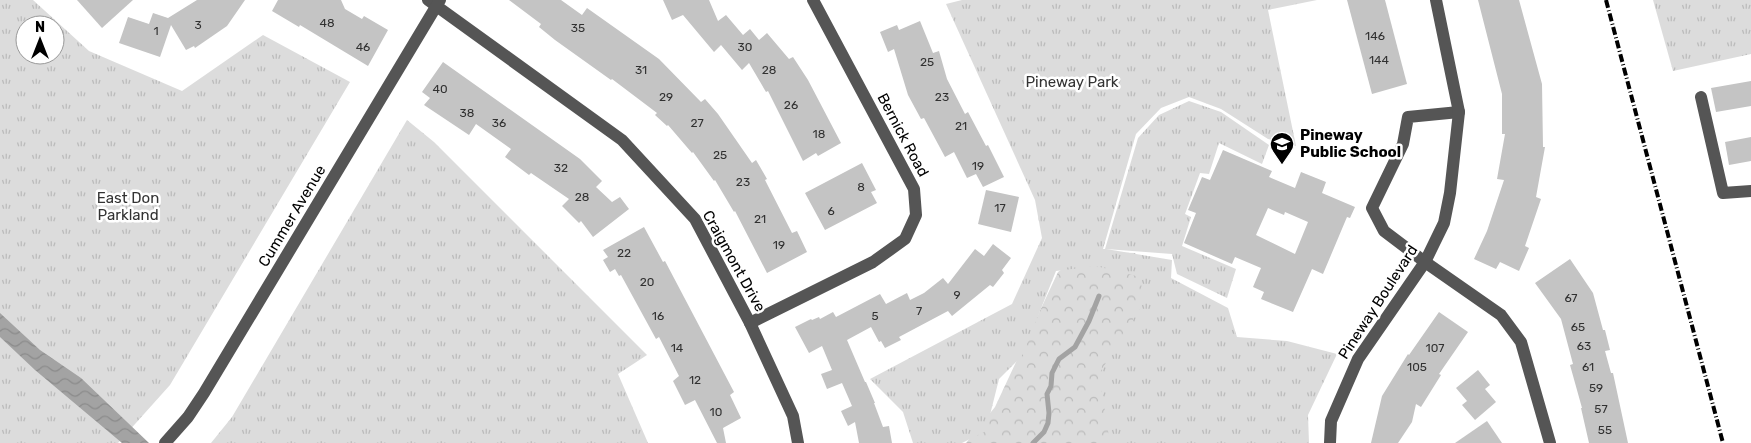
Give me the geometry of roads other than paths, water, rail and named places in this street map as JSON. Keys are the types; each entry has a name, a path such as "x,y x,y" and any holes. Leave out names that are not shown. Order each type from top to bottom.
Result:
{"street":[{"name":"Bernick Road","path":"750,323 873,262 905,239 916,215 914,189 813,0"},
{"name":"Pineway Boulevard","path":"1330,443 1331,421 1358,359 1425,262 1444,223 1450,193 1459,112 1436,0"},
{"name":"Craigmont Drive","path":"435,2 622,140 695,219 750,323 793,416 798,443"},
{"name":"Cummer Avenue","path":"165,443 188,417 204,393 435,2"},
{"path":"1702,97 1723,193 1751,191"},
{"path":"1459,112 1408,117 1403,144 1372,208 1384,231 1501,315 1521,342 1550,443"}],"water":[{"path":"0,313 40,350 81,378 149,443 122,443 35,370 0,337"}],"waterway":[{"path":"1033,443 1044,432 1048,423 1047,394 1051,386 1052,373 1059,359 1075,347 1089,321 1099,296"}],"railway":[{"path":"1606,0 1723,443"}],"place":[{"name":"Pineway Public School","path":"1282,165"}],"park label":[{"name":"Pineway Park","path":"1072,82"},
{"name":"East Don Parkland","path":"128,206"}]}
